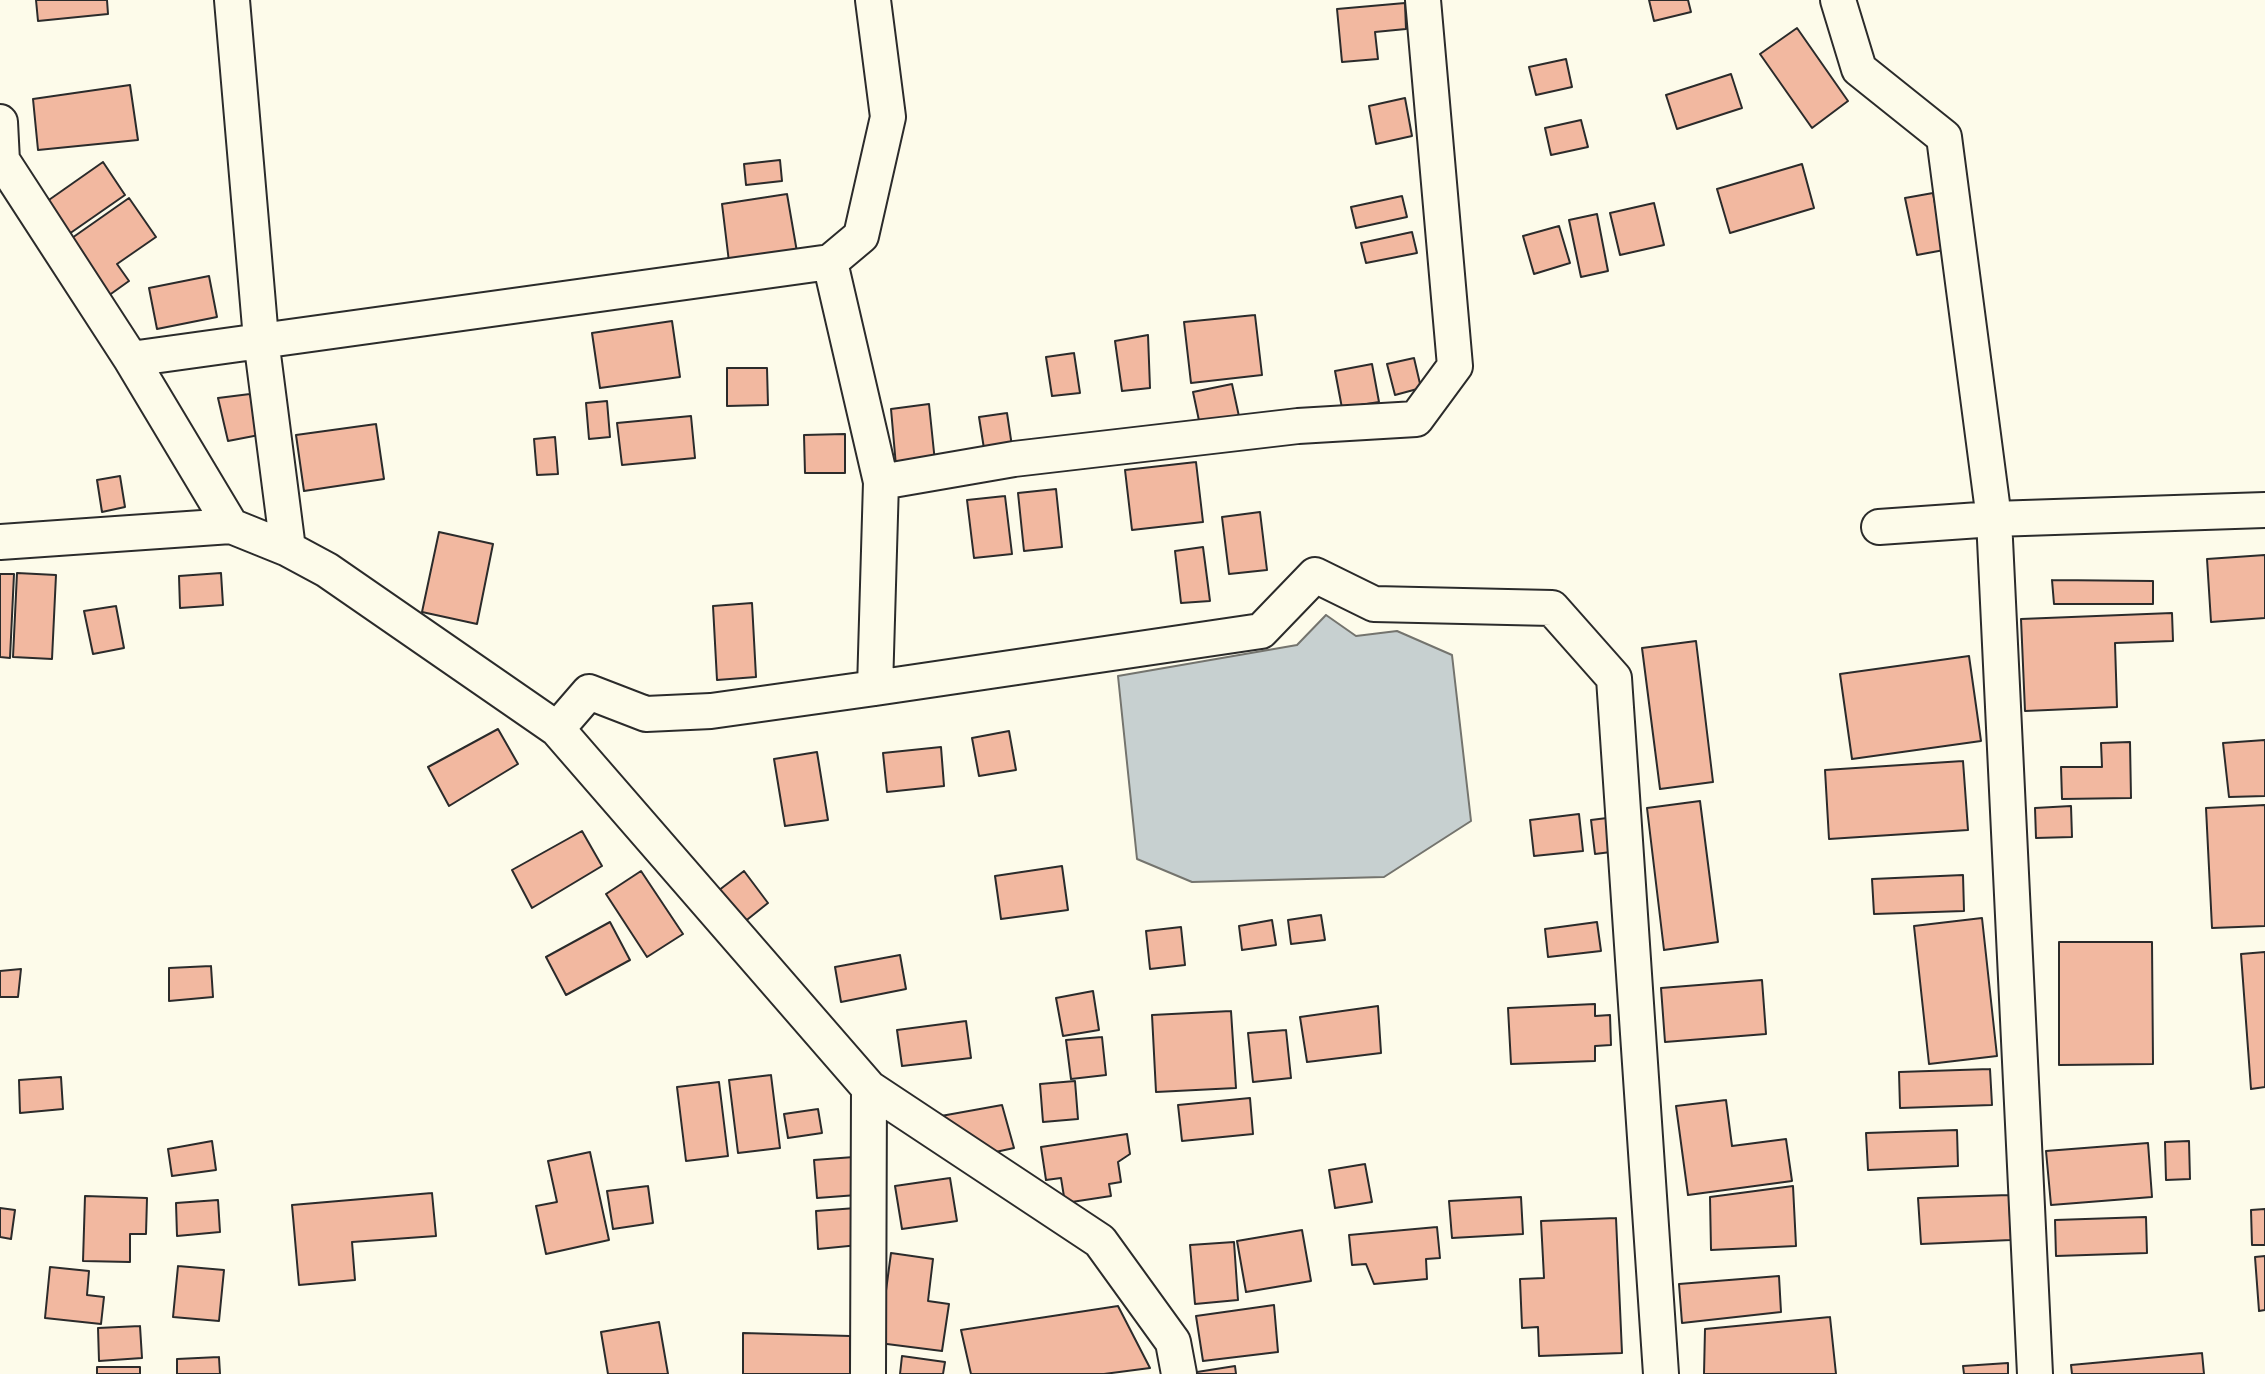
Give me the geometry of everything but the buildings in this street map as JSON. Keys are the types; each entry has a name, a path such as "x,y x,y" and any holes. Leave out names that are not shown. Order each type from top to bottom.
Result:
{"street":[{"path":"232,0 261,339 288,549"},
{"path":"131,359 830,262 861,236 888,117 873,0"},
{"path":"881,482 1014,459 1298,426 1416,419 1455,366 1423,0"},
{"path":"1838,0 1859,69 1944,137 1994,519 2035,1374"},
{"path":"0,122 1,159 131,359 231,526"},
{"path":"830,262 881,482 875,688"},
{"path":"1879,527 1994,519 2265,510"},
{"path":"0,542 231,526 288,549 327,570 557,729 869,1088 1100,1241 1173,1342 1179,1374"},
{"path":"557,729 589,692 646,714 711,711 1261,631 1315,575 1374,604 1552,608 1614,678 1661,1374"},
{"path":"868,1374 869,1088"}],"shaded area":[{"path":"1326,615 1356,636 1397,631 1452,655 1471,821 1384,877 1192,882 1137,859 1118,676 1297,645"}]}
